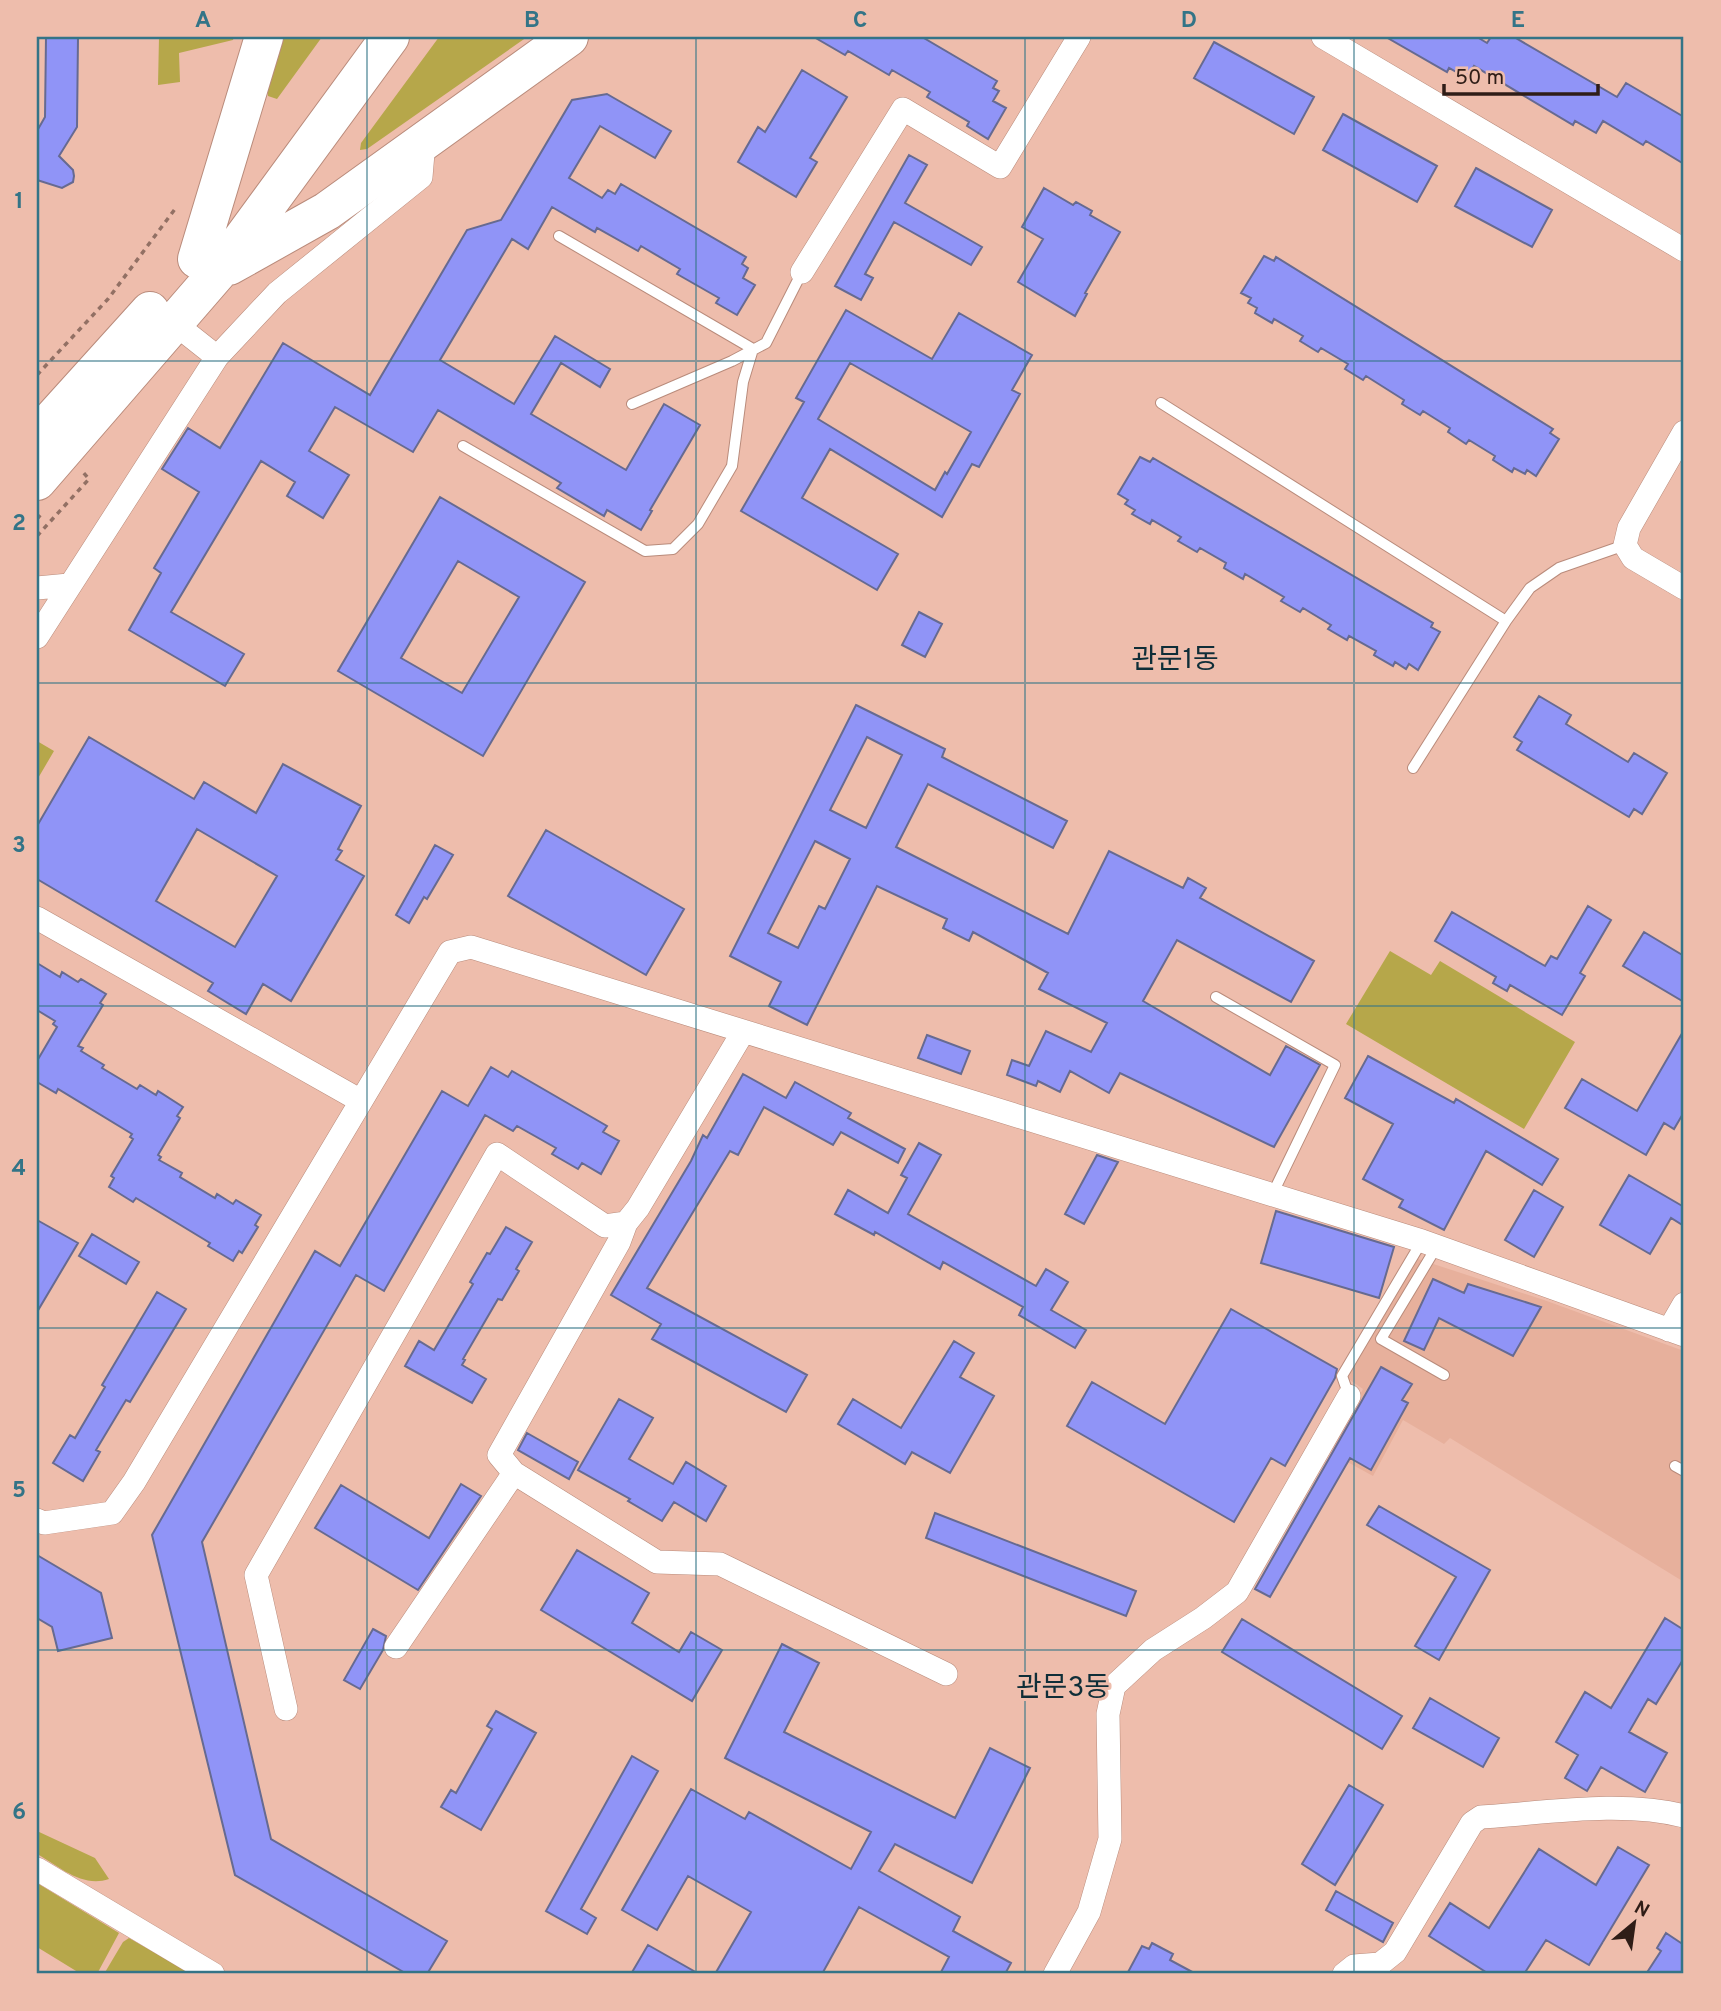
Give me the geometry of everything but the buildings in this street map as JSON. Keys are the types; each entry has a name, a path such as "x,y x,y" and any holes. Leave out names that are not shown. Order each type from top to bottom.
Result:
{"highway":[{"path":"207,265 264,37"},
{"path":"40,497 174,323 207,265 359,37"},
{"path":"37,436 207,265 390,37"},
{"path":"207,265 327,211 569,37"}],"street":[{"path":"802,272 903,109 1000,167 1079,37"},
{"path":"1323,37 1684,250"},
{"path":"37,637 217,357 277,293 421,177 424,141"},
{"path":"174,323 217,357"},
{"path":"1684,432 1629,528 1625,545 1633,558 1684,588"},
{"path":"37,588 69,586"},
{"path":"37,918 361,1101"},
{"path":"37,1520 44,1523 112,1513 134,1482 450,952 471,947 1429,1244 1676,1333 1684,1304"},
{"path":"743,1032 638,1208 626,1223 619,1242 499,1455 514,1473 657,1562 720,1564 947,1674"},
{"path":"286,1709 256,1575 497,1154 606,1226 626,1223"},
{"path":"1055,1974 1089,1912 1110,1839 1108,1714 1114,1686 1153,1650 1237,1592 1349,1396"},
{"path":"396,1647 514,1473"},
{"path":"1344,1974 1354,1966 1380,1964 1395,1952 1472,1823 1481,1817 1594,1809 1664,1811 1684,1816"},
{"path":"37,1869 213,1974"}],"lane":[{"path":"559,236 754,349"},
{"path":"632,404 766,343 802,272"},
{"path":"463,446 645,551 673,549 698,524 732,466 743,382 754,349"},
{"path":"1161,403 1506,621"},
{"path":"1413,768 1506,621 1530,588 1559,568 1625,545"},
{"path":"1216,997 1335,1065 1272,1195"},
{"path":"1429,1244 1381,1339 1444,1375"},
{"path":"1349,1396 1342,1376 1429,1244"}],"path":[{"path":"37,375 108,299 175,209"},
{"path":"37,519 40,497"}],"shaded area":[{"path":"159,37 234,37 233,40 179,53 180,82 158,85"},
{"path":"280,37 322,37 277,99 268,96 267,86"},
{"path":"439,37 527,37 367,149 360,150 361,143"},
{"path":"37,741 54,751 37,780"},
{"path":"1390,951 1431,975 1440,961 1575,1042 1524,1129 1346,1024"},
{"path":"1418,1259 1544,1300 1684,1351 1684,1582 1450,1438 1444,1444 1403,1420 1373,1476 1331,1453 1363,1389 1347,1378"},
{"path":"37,1831 95,1858 109,1879 90,1881 80,1878 37,1854"},
{"path":"37,1883 119,1933 97,1974 81,1974 37,1947"},
{"path":"129,1938 192,1974 104,1974 123,1942"}],"district":[{"name":"관문1동","path":"1175,661"},
{"name":"관문3동","path":"1063,1689"}]}
